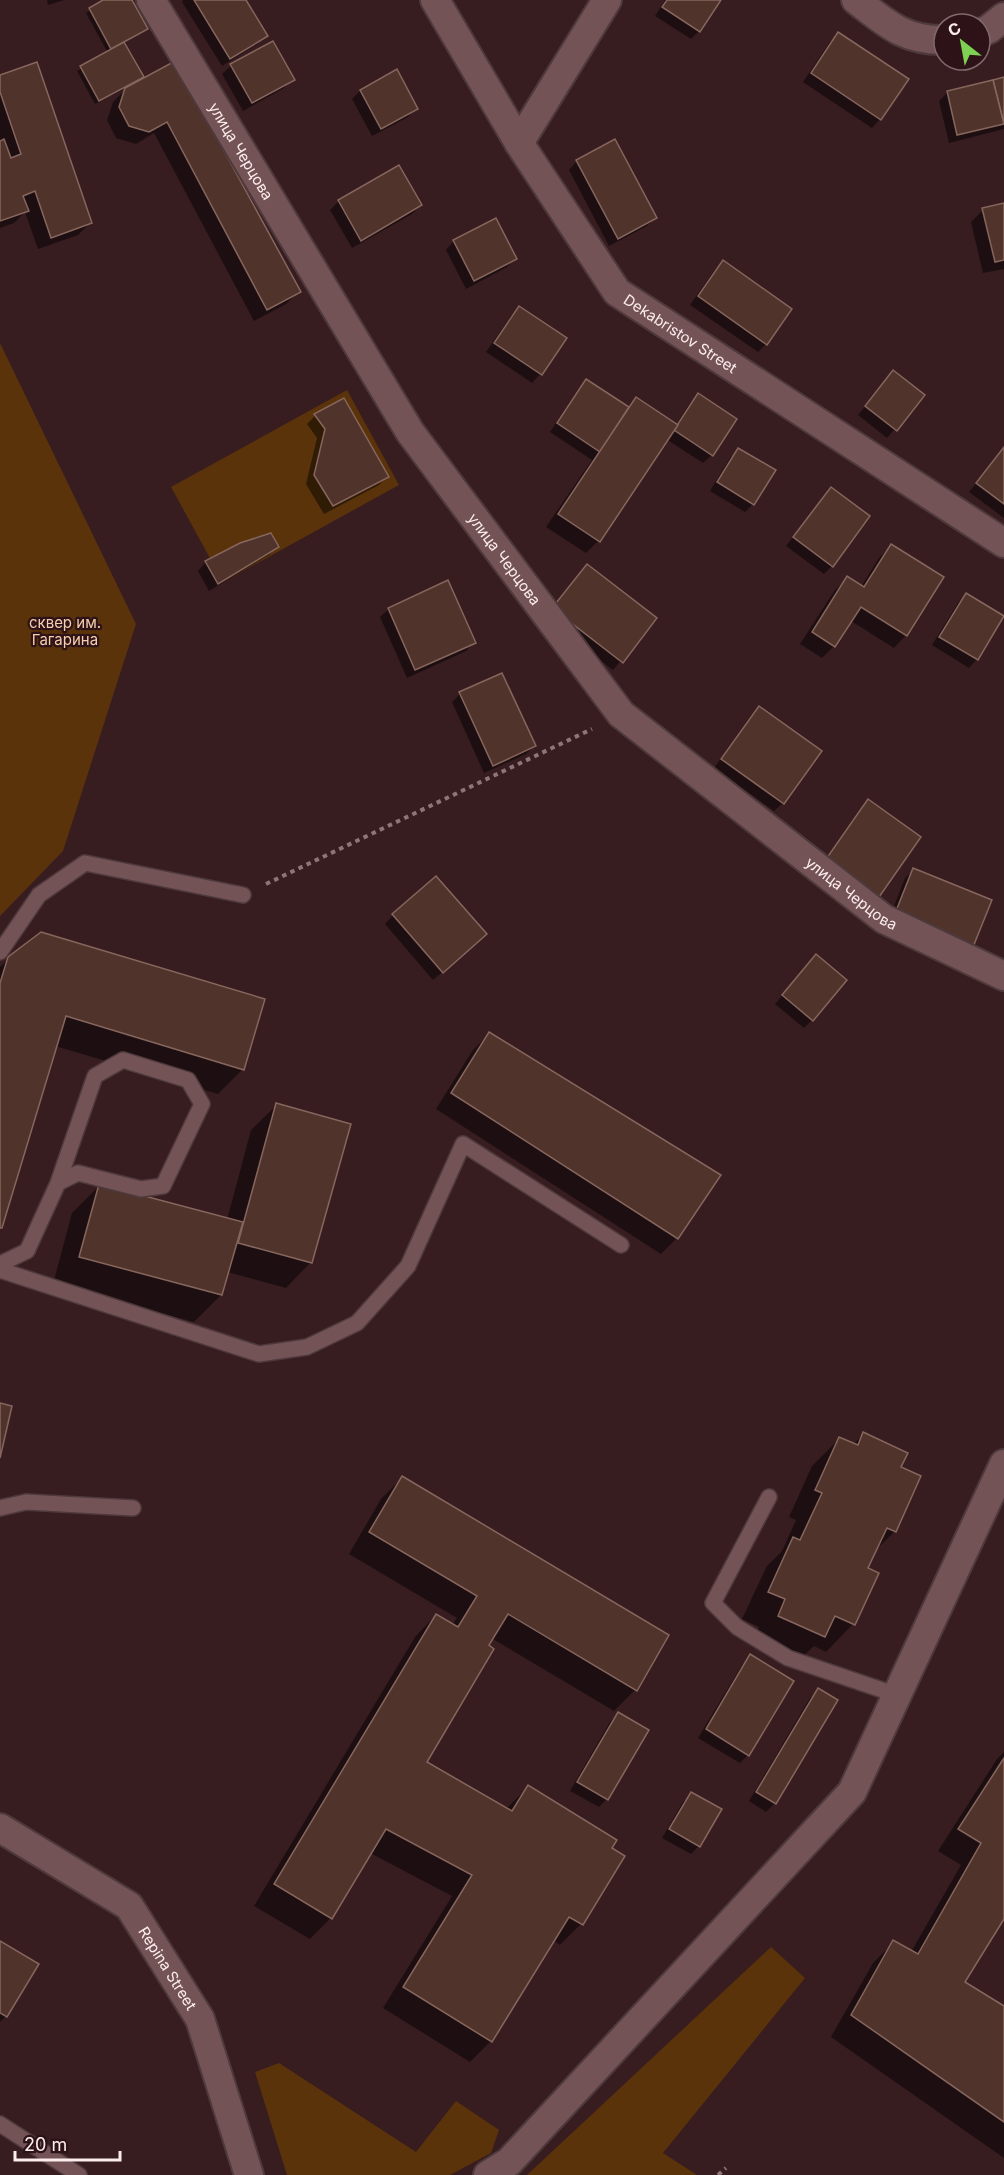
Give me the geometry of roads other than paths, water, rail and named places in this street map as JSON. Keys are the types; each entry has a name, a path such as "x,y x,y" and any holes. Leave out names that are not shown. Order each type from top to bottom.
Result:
{"street":[{"name":"улица Черцова","path":"151,0 410,432 621,714 884,919 1004,976"},
{"name":"Dekabristov Street","path":"435,0 519,143 617,292 1004,543"},
{"path":"519,143 607,0"},
{"path":"856,0 896,31 932,41"},
{"path":"992,27 1004,17"},
{"path":"488,2175 509,2162 852,1792 1004,1464"},
{"name":"Repina Street","path":"0,1828 129,1906 200,2019 249,2175"}],"lane":[{"path":"0,952 39,895 85,863 243,895"},
{"path":"0,1264 27,1251 58,1183 95,1076 123,1060 188,1080 201,1104 163,1186 141,1189 78,1173 58,1183"},
{"path":"0,1270 259,1354 307,1347 357,1323 408,1266 463,1144 621,1245"},
{"path":"769,1497 713,1603 737,1627 788,1658 897,1695"},
{"path":"0,1508 26,1502 133,1508"},
{"path":"0,2124 79,2175"}],"park label":[{"name":"сквер им. Гагарина","path":"65,630"}]}
